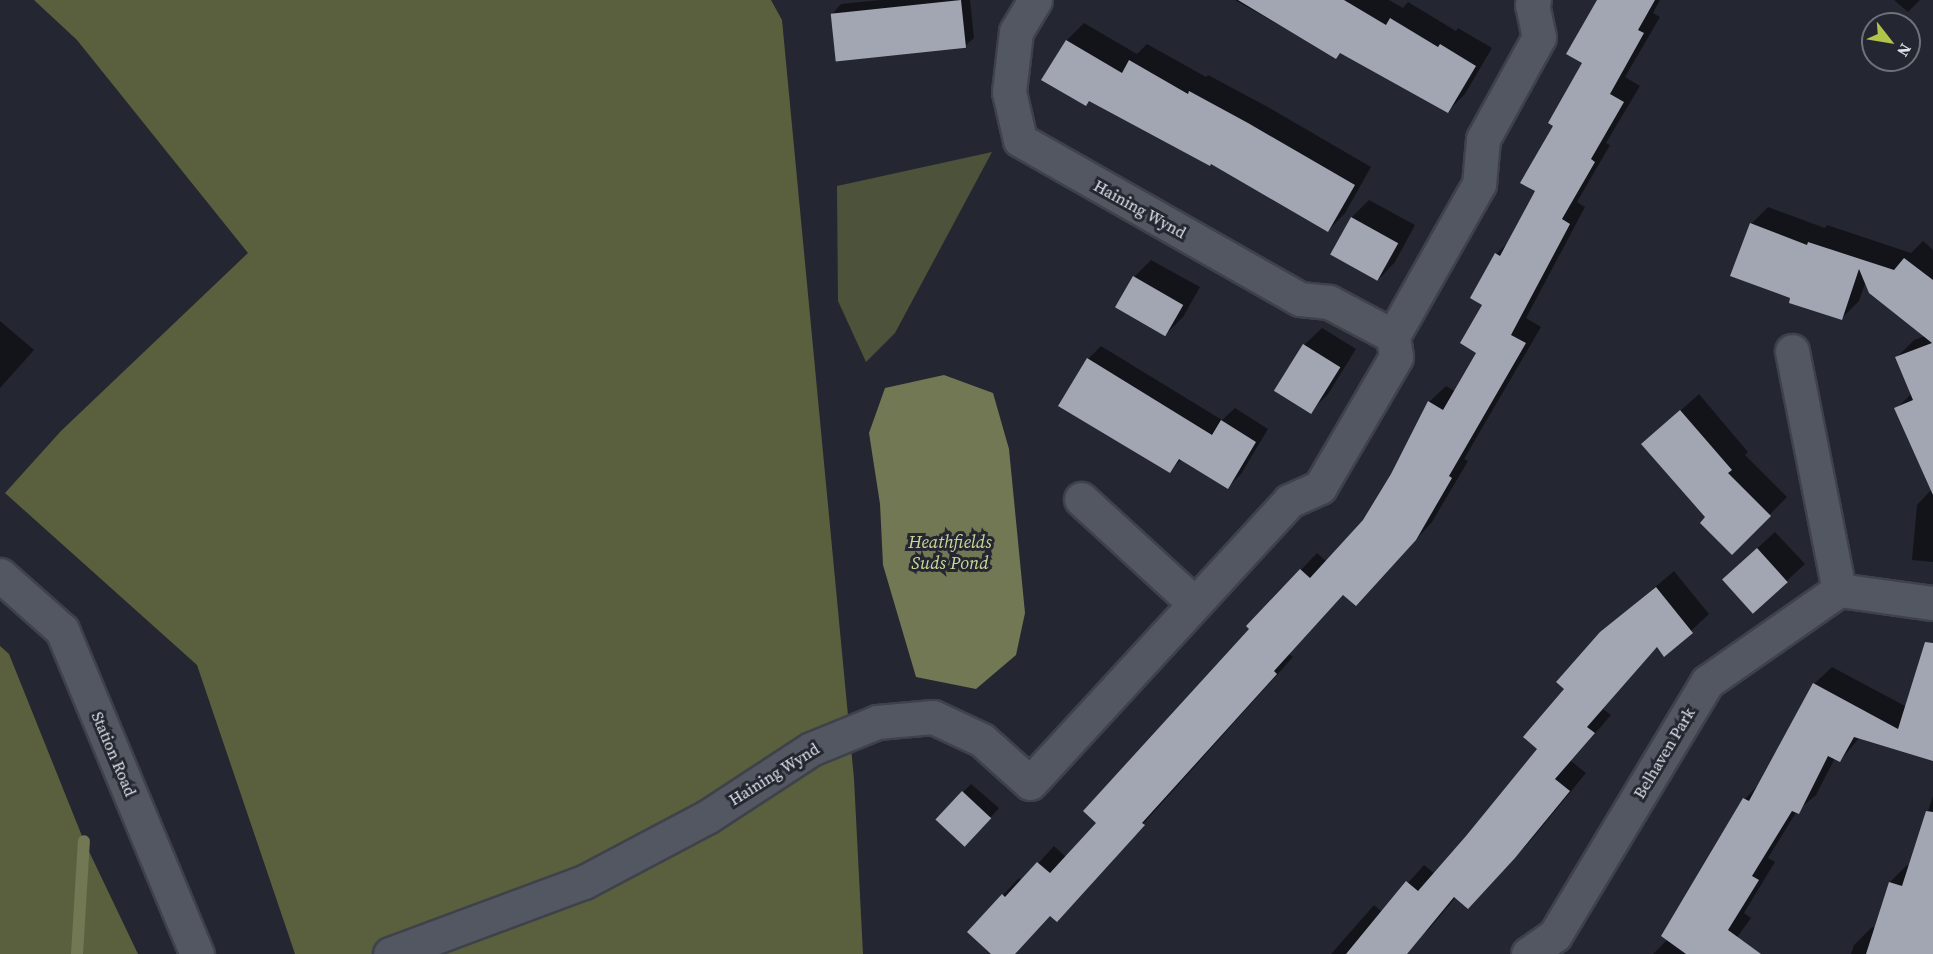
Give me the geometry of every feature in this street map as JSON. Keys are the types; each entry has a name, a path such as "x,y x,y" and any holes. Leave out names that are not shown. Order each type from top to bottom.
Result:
{"street":[{"name":"Haining Wynd","path":"1035,0 1016,32 1011,72 1009,92 1020,140 1300,299 1329,302 1393,336"},
{"name":"Haining Wynd","path":"390,954 584,882 707,817 811,749 877,722 933,717 982,740 1030,783 1289,501 1320,487 1396,357 1393,336 1479,184 1483,139 1539,37 1530,2"},
{"path":"1792,351 1839,590 1933,603"},
{"path":"1081,499 1194,603"},
{"name":"Station Road","path":"0,575 62,630 197,954"},
{"name":"Belhaven Park","path":"1528,954 1555,935 1707,682 1839,590"}],"shaded area":[{"path":"34,0 771,0 782,20 854,779 863,954 295,954 197,665 5,493 61,431 248,253 77,40"},
{"path":"992,152 895,333 866,362 838,301 837,186"},
{"path":"0,646 9,654 84,841 138,954 0,954"}],"water":[{"name":"Heathfields Suds Pond","path":"944,375 993,393 1009,449 1025,613 1016,655 976,689 916,677 883,565 880,504 869,433 885,388"}],"building":[{"path":"961,0 966,48 836,61 831,14"},
{"path":"1238,0 1344,0 1386,25 1390,18 1438,47 1440,44 1476,66 1448,113 1340,53 1336,59"},
{"path":"1597,0 1655,0 1638,30 1644,33 1610,94 1624,102 1591,159 1595,162 1562,219 1570,224 1511,335 1526,343 1449,476 1452,478 1416,540 1356,606 1343,595 1274,671 1277,674 1142,823 1145,825 1057,922 1050,916 1015,954 991,954 967,932 1002,894 1005,897 1037,862 1050,873 1096,823 1083,811 1249,629 1246,626 1300,569 1310,578 1363,520 1391,474 1428,401 1443,410 1476,353 1460,343 1482,305 1470,298 1495,253 1500,256 1535,191 1520,183 1553,126 1548,123 1582,63 1566,54"},
{"path":"1066,40 1122,73 1129,60 1188,94 1189,91 1248,123 1355,185 1328,232 1211,164 1210,166 1089,101 1086,106 1041,80"},
{"path":"1351,217 1398,243 1377,281 1330,255"},
{"path":"1750,223 1807,245 1808,242 1894,270 1904,258 1933,280 1933,495 1894,408 1913,400 1895,357 1932,343 1869,293 1859,269 1842,320 1789,303 1790,298 1730,276"},
{"path":"1133,276 1183,305 1165,336 1115,307"},
{"path":"1303,344 1340,367 1311,414 1274,391"},
{"path":"1087,358 1212,435 1221,420 1256,442 1228,489 1179,459 1170,473 1058,406"},
{"path":"1680,410 1732,470 1728,473 1771,516 1732,555 1700,523 1705,517 1641,444"},
{"path":"1757,548 1788,582 1753,614 1722,579"},
{"path":"1656,587 1693,633 1664,657 1657,647 1587,727 1595,733 1555,779 1570,791 1515,858 1468,909 1454,897 1407,954 1346,954 1406,881 1418,891 1466,836 1537,749 1523,737 1564,689 1556,682 1600,632"},
{"path":"1925,642 1933,643 1933,761 1854,737 1840,762 1828,756 1799,814 1792,811 1752,876 1759,880 1728,930 1761,954 1686,954 1661,936 1743,798 1749,801 1813,683 1898,729"},
{"path":"962,791 991,818 965,847 935,820"},
{"path":"1926,811 1933,812 1933,954 1866,954 1889,882 1902,886"}],"waterway":[{"path":"77,954 84,841"}]}
